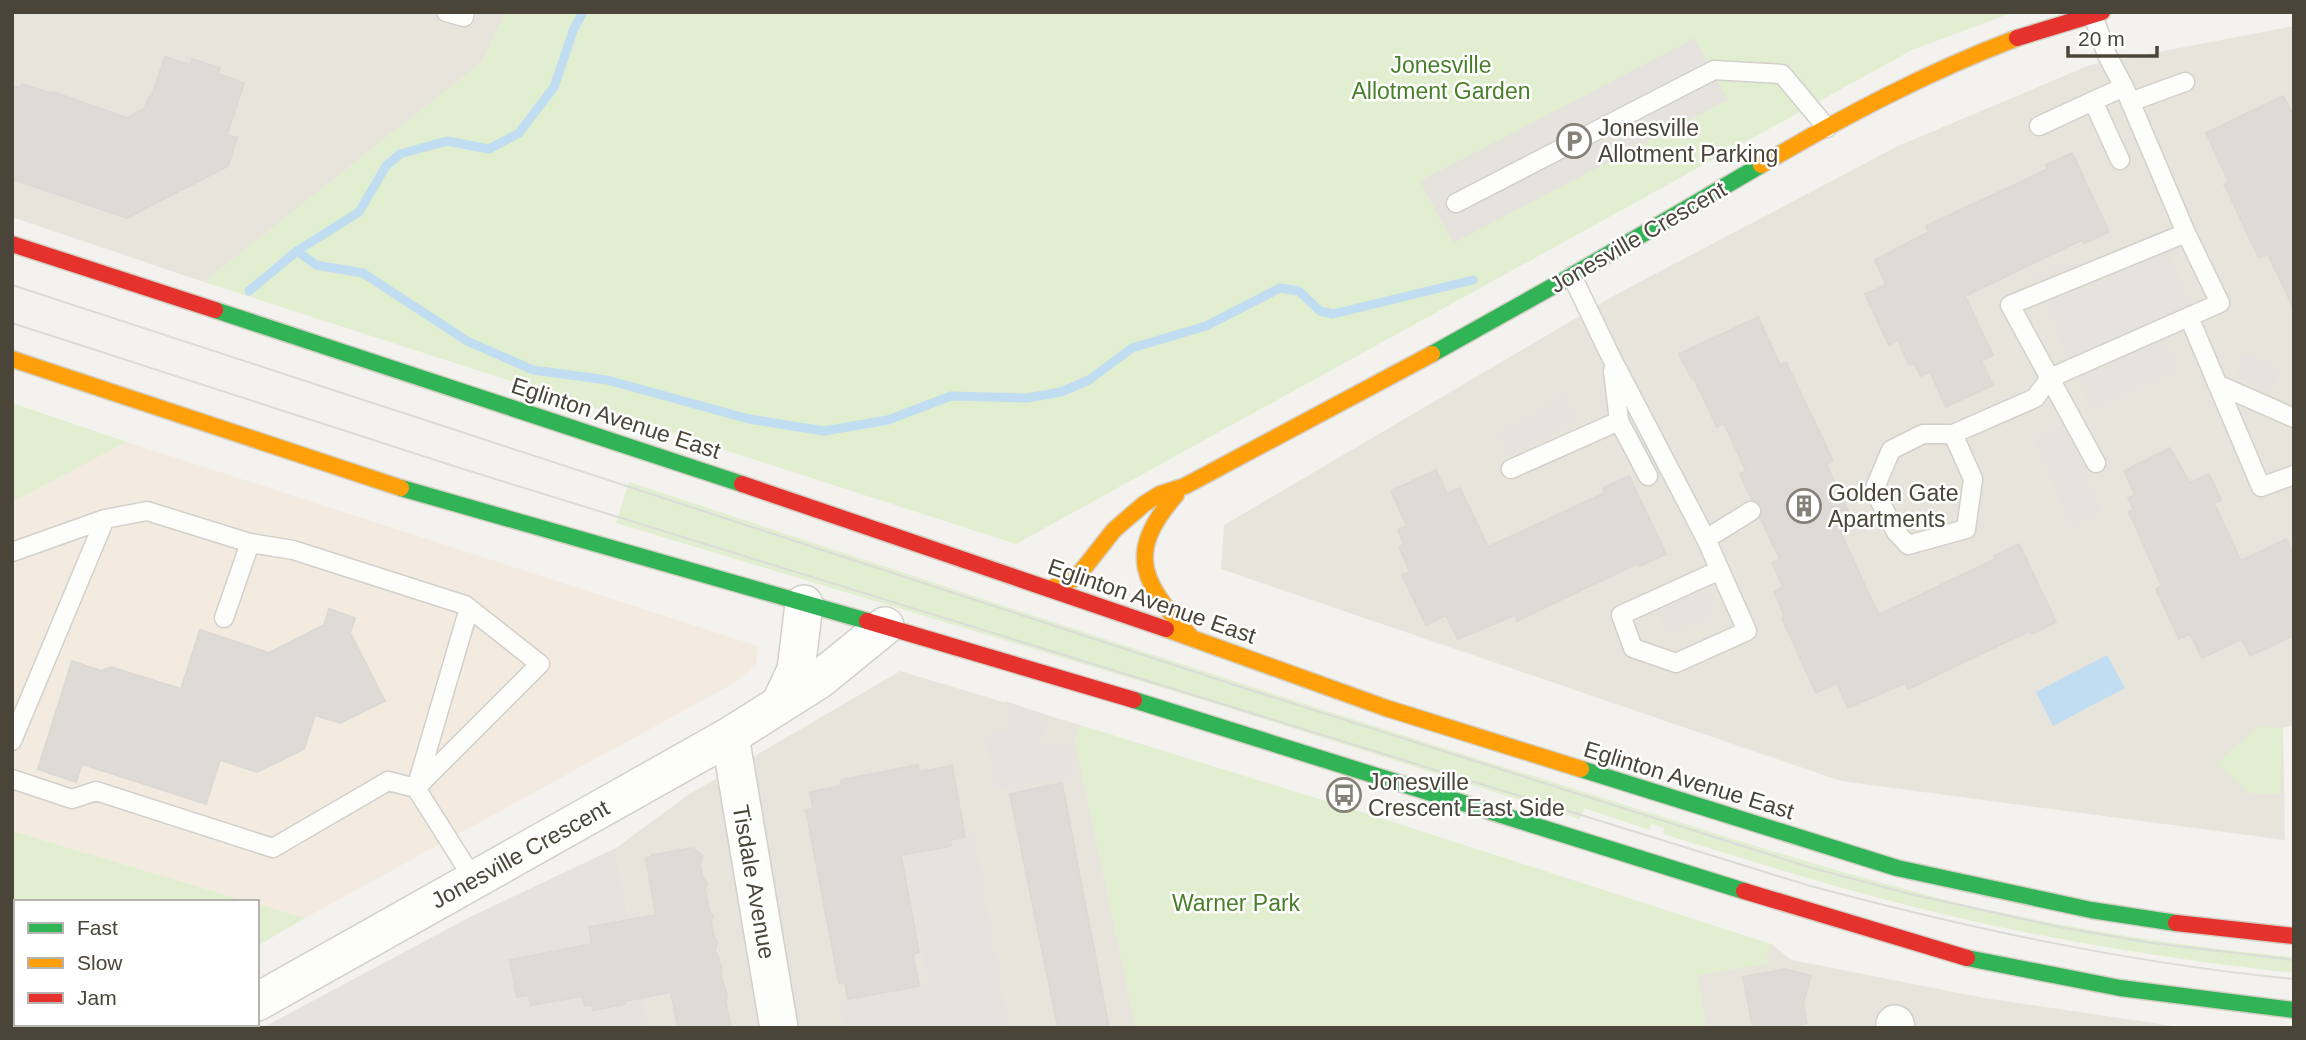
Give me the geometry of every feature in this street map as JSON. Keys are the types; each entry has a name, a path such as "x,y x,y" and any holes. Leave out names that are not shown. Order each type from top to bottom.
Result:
{"main road":[{"name":"Jonesville Crescent","path":"1049,589 1076,578 1114,530 1160,494 1185,486 1345,402 1572,276 1826,128 1919,80 2013,39 2097,13"},
{"name":"Eglinton Avenue East","path":"12,244 601,436 1191,636 1386,708 1897,868 2091,910 2189,925 2294,936"},
{"path":"12,359 383,483 885,626 1211,723 1699,878 1970,959 2279,1015"},
{"name":"Jonesville Crescent","path":"1185,486 1148,527 1144,562 1153,592 1191,636"}],"street":[{"path":"781,702 796,670 804,604"},
{"name":"Jonesville Crescent","path":"259,1001 730,736 820,679 885,626"},
{"name":"Tisdale Avenue","path":"730,736 779,1028"}],"lane":[{"path":"446,12 464,16 466,12"},
{"path":"1953,435 1973,479 1966,529 1908,545 1896,532 1874,490 1891,450 1923,434 1953,435 2035,398 2050,379 2220,303 2107,55 2097,13"},
{"path":"1456,203 1714,70 1782,74 1826,128"},
{"path":"2039,126 2093,101 2185,82"},
{"path":"2093,101 2120,160"},
{"path":"2096,463 2010,306 2186,233"},
{"path":"1572,276 1611,357 1706,538 1747,631 1676,663 1633,648 1621,615 1720,570"},
{"path":"2189,317 2261,487 2294,475"},
{"path":"1611,357 1619,421 1648,476"},
{"path":"2217,384 2294,418"},
{"path":"1511,469 1619,421"},
{"path":"12,552 105,519 147,511 250,543 293,550 469,608 540,664 416,788"},
{"path":"1706,538 1751,511"},
{"path":"12,741 105,519"},
{"path":"224,618 250,543"},
{"path":"416,788 469,608"},
{"path":"12,779 72,799 96,791 273,848 388,781 416,788 474,880"}],"shaded area":[{"path":"12,12 506,12 482,62 204,282 12,217"},
{"path":"2294,26 2294,725 2283,728 2285,840 1841,781 1221,569 1224,525 1617,294 1898,146 2090,65"},
{"name":"Jonesville Allotment Parking","path":"1695,38 1728,100 1453,243 1420,181"},
{"path":"2159,231 2201,325 2167,342 2179,369 2091,410 2032,276 2064,261 2082,266"},
{"path":"2243,353 2282,367 2273,391 2235,377"},
{"path":"1566,394 1579,418 1510,457 1496,433"},
{"path":"2065,425 2103,514 2071,527 2033,438"},
{"path":"127,442 758,646 756,665 736,682 305,918 259,905 259,900 242,900 12,831 12,502"},
{"path":"1707,589 1717,613 1667,635 1657,611"},
{"path":"900,671 1080,725 1075,740 1136,1028 649,1028 616,848 688,795"},
{"path":"1005,701 1050,716 1042,741 1046,745 1069,742 1075,777 995,789 985,733 1008,729"},
{"path":"974,834 1009,1028 845,1028 840,1001 928,985 903,847"},
{"path":"616,848 649,1028 262,1028 470,917"},
{"path":"1771,944 1792,960 1984,998 2187,1028 1706,1028 1697,975 1769,963 1766,955"}],"green space":[{"name":"Jonesville Allotment Garden","path":"506,12 2014,12 1912,50 1016,544 204,282 482,62"},
{"path":"12,403 127,442 12,502"},
{"path":"629,482 1318,708 1794,858 1942,899 2073,927 2294,957 2294,973 2152,954 2011,929 1822,882 1663,834 1664,828 1652,824 1649,830 1584,808 1580,819 1216,704 616,523"},
{"name":"Warner Park","path":"1080,725 1390,821 1771,944 1766,955 1769,963 1697,975 1706,1028 1136,1028 1075,740"},
{"path":"2258,727 2283,728 2280,794 2250,793 2217,763"},
{"path":"12,831 242,900 14,900 14,1026 120,1026 12,1028"},
{"path":"259,905 305,918 259,945"}],"water":[{"path":"2107,655 2125,688 2053,726 2036,692"}],"building":[{"path":"165,57 190,65 192,59 220,68 218,74 244,83 227,135 237,138 228,166 127,218 12,179 12,86 21,88 22,84 52,94 53,92 127,118 145,108"},
{"path":"2283,96 2294,117 2294,309 2268,254 2259,258 2224,184 2229,182 2206,133"},
{"path":"2072,153 2109,232 2084,243 2082,240 1965,296 1993,355 1981,361 1993,385 1946,407 1930,372 1921,376 1914,363 1909,365 1898,340 1889,345 1865,294 1886,285 1875,260 1929,232 1926,226 2048,169 2046,165"},
{"name":"Golden Gate Apartments","path":"1758,317 1780,365 1786,362 1833,461 1826,464 1849,513 1843,516 1849,528 1840,532 1879,615 1995,559 1994,556 2019,544 2056,622 2031,634 2029,631 1908,689 1905,683 1848,708 1837,683 1816,693 1782,618 1785,617 1774,592 1783,587 1772,563 1780,559 1760,517 1761,506 1752,500 1740,474 1746,471 1724,423 1717,427 1694,378 1692,379 1679,354"},
{"path":"2170,448 2190,483 2209,474 2221,500 2214,503 2241,561 2286,539 2294,555 2294,635 2250,656 2242,639 2202,658 2190,634 2179,639 2156,589 2162,586 2129,512 2134,510 2128,498 2135,495 2124,471"},
{"path":"1436,470 1447,494 1460,488 1488,547 1605,493 1603,488 1629,476 1666,554 1640,566 1638,563 1517,621 1515,615 1458,639 1446,615 1426,625 1402,575 1410,572 1399,547 1404,544 1398,530 1407,526 1391,491"},
{"path":"329,609 355,618 350,633 385,701 340,723 315,715 304,749 257,772 220,760 206,804 82,764 76,782 38,769 72,661 101,671 111,667 181,689 200,630 269,653 324,625"},
{"path":"918,765 919,772 952,766 965,837 950,840 951,846 901,855 919,952 913,954 919,986 848,999 845,982 839,983 806,810 813,809 810,792 842,786 841,780"},
{"path":"1062,783 1109,1028 1058,1028 1010,794"},
{"path":"692,848 702,855 700,865 707,883 705,889 717,942 715,951 722,968 721,976 727,995 731,1028 678,1028 671,992 593,1010 592,1005 585,1006 583,996 531,1005 529,995 517,997 510,960 592,944 589,927 656,915 646,858"},
{"path":"1785,969 1811,976 1803,1003 1807,1023 1781,1028 1753,1028 1743,977"}],"waterway":[{"path":"249,291 297,251 359,212 386,166 400,154 447,141 489,149 519,133 554,87 573,31 583,12"},
{"path":"297,251 316,265 363,273 467,341 533,370 607,380 749,419 824,431 888,420 951,396 1027,398 1061,392 1089,380 1132,348 1206,326 1280,288 1299,291 1320,311 1333,314 1473,280"}],"tram line":[{"path":"12,285 1241,687 1812,868 1910,894 2064,928 2152,943 2294,960"},
{"path":"12,323 463,469 1807,885 1927,916 2109,954 2294,979"}],"traffic: fast":[{"path":"1432,354 1761,165"},
{"path":"215,310 742,484"},
{"path":"401,488 867,621"},
{"path":"1134,700 1744,891"},
{"path":"1581,769 1897,868 2091,910 2176,923"},
{"path":"1967,958 2120,988 2294,1010"}],"traffic: slow":[{"path":"1761,165 1886,96 2017,38"},
{"path":"1049,589 1076,578 1114,530 1160,494 1185,486 1432,354"},
{"path":"12,359 401,488"},
{"path":"1176,495 1149,535 1145,552 1146,569 1161,601 1191,637"},
{"path":"1166,629 1386,708 1581,769"}],"traffic: jam":[{"path":"2017,38 2102,12"},
{"path":"12,244 215,310"},
{"path":"742,484 1166,629"},
{"path":"867,621 1134,700"},
{"path":"1744,891 1967,958"},
{"path":"2176,923 2294,936"}],"place":[{"name":"Jonesville Allotment Parking","path":"1574,141"},
{"name":"Golden Gate Apartments","path":"1804,506"},
{"name":"Jonesville Crescent East Side","path":"1344,795"}]}
